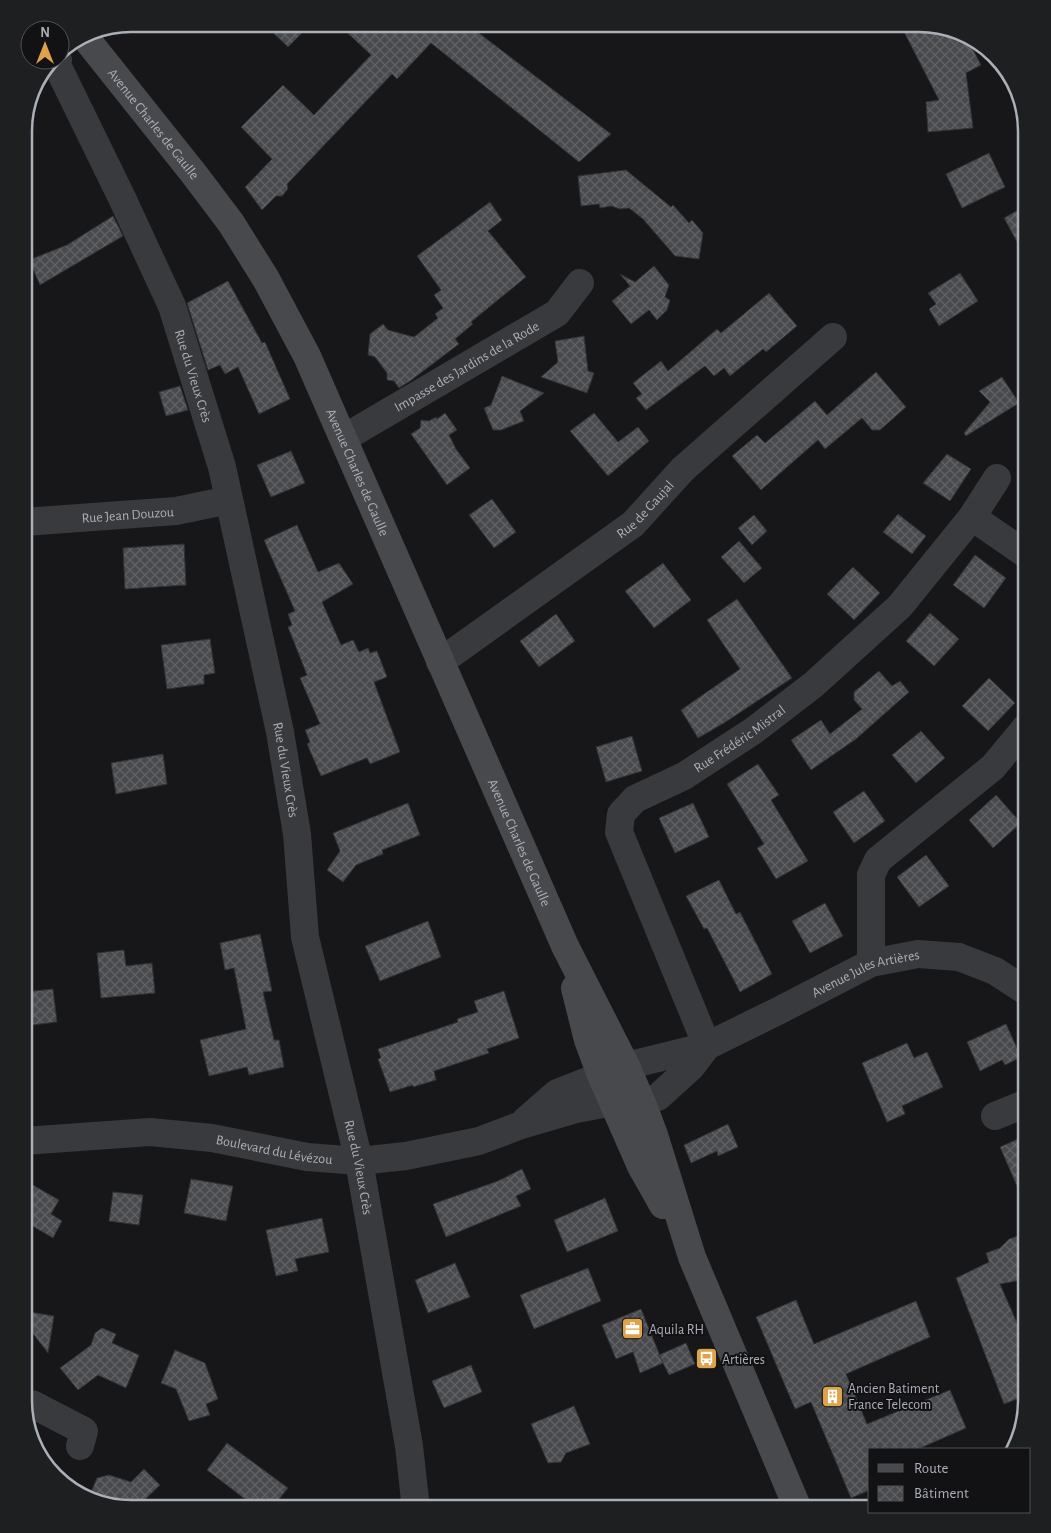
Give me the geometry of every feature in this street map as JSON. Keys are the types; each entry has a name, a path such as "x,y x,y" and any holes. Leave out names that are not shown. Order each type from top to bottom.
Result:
{"main road":[{"name":"Avenue Charles de Gaulle","path":"89,42 231,223 266,279 308,356 565,946 627,1103 641,1166 692,1257"},
{"name":"Avenue Charles de Gaulle","path":"565,946 588,1040 614,1070"},
{"name":"Avenue Charles de Gaulle","path":"627,1103 654,1135 692,1257 794,1500"}],"street":[{"name":"Rue du Vieux Crès","path":"59,70 172,306 222,467 281,742 297,834 305,937 359,1161 409,1446 415,1500"},
{"name":"Impasse des Jardins de la Rode","path":"344,438 557,313 580,284"},
{"name":"Rue de Gaujal","path":"440,662 634,524 683,469 832,337"},
{"name":"Rue Frédéric Mistral","path":"707,1046 619,832 621,814 635,799 684,776 753,732 813,685 900,606 972,517 997,478"},
{"name":"Rue Jean Douzou","path":"33,521 176,511 229,500"},
{"path":"972,517 1018,549"},
{"path":"871,963 871,875 878,860 993,767 1018,737"},
{"name":"Avenue Jules Artières","path":"614,1070 707,1046 778,1012 871,963 918,954 959,957 995,971 1018,986"},
{"name":"Avenue Jules Artières","path":"627,1103 658,1097 691,1067 707,1046"},
{"name":"Boulevard du Lévézou","path":"521,1125 557,1093 614,1070"},
{"name":"Boulevard du Lévézou","path":"32,1140 150,1132 212,1138 307,1157 359,1161 406,1156 479,1141 521,1125 576,1109 627,1103"},
{"path":"995,1116 1018,1107"},
{"path":"32,1404 84,1431 80,1446"}],"building":[{"path":"273,33 302,33 288,47"},
{"path":"348,33 479,33 611,134 579,162 431,43 397,79 392,74 287,184 288,189 282,196 276,196 262,210 245,187 272,159 241,127 283,85 314,115 371,55"},
{"path":"905,33 939,34 964,43 972,48 981,65 966,73 973,128 928,132 926,102 939,100"},
{"path":"989,153 1005,187 962,208 946,174"},
{"path":"626,170 671,207 673,205 689,223 692,220 703,233 699,259 675,256 643,219 629,208 620,209 611,206 600,208 599,204 581,206 578,176"},
{"path":"490,202 502,220 488,231 526,277 471,322 473,324 455,339 459,344 399,388 394,381 387,380 387,373 375,357 368,355 370,334 383,324 388,330 414,337 438,318 435,314 443,308 434,295 441,290 417,256"},
{"path":"1018,210 1018,244 1004,218"},
{"path":"113,216 123,236 40,285 33,269 33,258 67,245"},
{"path":"654,266 669,285 665,297 670,300 667,310 657,320 649,310 631,324 612,301 630,286 620,274 635,282"},
{"path":"960,273 978,301 939,326 929,309 936,304 928,293"},
{"path":"228,281 262,343 265,342 290,399 259,414 238,367 225,374 220,365 208,370 187,303"},
{"path":"769,293 797,326 766,352 763,349 730,376 724,368 714,376 705,366 646,410 636,398 642,394 633,383 661,361 668,371 717,329 721,333"},
{"path":"584,336 588,371 594,373 587,393 541,377 558,362 555,341"},
{"path":"876,372 906,407 880,430 872,430 862,418 825,449 818,440 761,490 732,456 757,435 765,443 815,401 827,415"},
{"path":"502,376 544,393 520,411 524,421 501,430 493,430 484,408 491,405"},
{"path":"1002,377 1018,404 966,436 964,433 990,402 979,391"},
{"path":"180,386 188,410 166,416 159,392"},
{"path":"445,413 457,430 449,435 456,449 470,468 447,485 411,434 420,428 421,420 429,421 436,417 437,419"},
{"path":"594,413 618,442 638,427 649,441 608,476 570,431"},
{"path":"291,451 305,483 271,497 257,465"},
{"path":"947,454 971,469 950,501 923,483"},
{"path":"492,499 516,532 494,548 469,515"},
{"path":"898,514 926,536 912,554 883,532"},
{"path":"754,515 767,531 752,545 738,528"},
{"path":"297,525 318,572 339,563 353,584 322,602 341,645 353,640 359,652 368,648 370,653 377,651 387,677 374,682 400,752 370,764 367,758 321,776 307,744 310,742 305,730 320,724 300,678 307,675 288,627 292,625 288,614 295,611 264,540"},
{"path":"739,541 762,568 744,583 721,557"},
{"path":"184,544 186,585 125,589 123,548"},
{"path":"975,555 1006,578 984,608 953,585"},
{"path":"663,563 691,600 654,628 625,591"},
{"path":"853,567 880,593 854,620 827,594"},
{"path":"737,599 792,678 698,738 681,710 740,669 707,620"},
{"path":"930,613 959,639 934,666 906,641"},
{"path":"556,614 575,641 539,667 520,641"},
{"path":"210,639 215,673 204,675 204,684 167,689 161,645"},
{"path":"879,671 892,686 900,681 909,692 856,739 811,770 791,740 821,720 830,734 862,709 854,700 854,692"},
{"path":"989,678 1015,703 988,731 962,706"},
{"path":"921,731 945,758 916,783 892,755"},
{"path":"632,736 642,771 606,782 596,747"},
{"path":"163,754 167,784 116,794 111,763"},
{"path":"758,764 779,795 771,800 808,861 776,879 757,848 764,844 727,784"},
{"path":"864,791 885,821 854,843 833,812"},
{"path":"996,795 1018,820 1018,826 993,848 969,820"},
{"path":"408,803 420,835 382,850 383,854 356,865 343,882 327,870 340,851 333,833"},
{"path":"693,803 709,837 675,853 659,818"},
{"path":"926,855 949,886 919,907 897,877"},
{"path":"719,880 736,914 740,912 772,974 740,992 707,928 704,929 686,896"},
{"path":"825,903 843,936 810,953 792,921"},
{"path":"428,921 441,957 380,981 365,946"},
{"path":"260,934 272,991 263,992 274,1040 279,1040 284,1067 249,1075 247,1067 209,1076 200,1040 246,1029 234,968 225,970 220,943"},
{"path":"124,950 126,966 152,963 155,993 101,998 97,953"},
{"path":"53,989 57,1022 32,1025 32,991"},
{"path":"504,991 519,1038 487,1049 489,1053 434,1071 436,1080 390,1092 378,1059 381,1058 378,1049 458,1022 457,1019 478,1012 474,1001"},
{"path":"1006,1024 1018,1050 1018,1058 1005,1065 1002,1060 980,1071 967,1042"},
{"path":"907,1043 914,1058 927,1052 943,1087 902,1106 905,1114 887,1122 862,1063"},
{"path":"728,1124 738,1147 718,1156 717,1151 691,1163 684,1145"},
{"path":"1018,1139 1018,1188 1000,1147"},
{"path":"522,1169 531,1189 516,1196 521,1206 446,1237 433,1204 498,1181"},
{"path":"191,1179 233,1186 226,1221 184,1213"},
{"path":"32,1185 59,1200 51,1214 62,1221 53,1238 32,1226"},
{"path":"113,1192 143,1195 139,1225 109,1221"},
{"path":"605,1198 618,1231 567,1252 554,1220"},
{"path":"322,1218 329,1252 295,1259 298,1271 276,1276 266,1230"},
{"path":"1018,1236 1018,1281 1000,1284 1018,1325 1018,1399 1004,1404 956,1278 989,1262 986,1253 1000,1248 1009,1239"},
{"path":"455,1263 470,1297 428,1313 415,1280"},
{"path":"588,1268 601,1301 534,1329 520,1295"},
{"name":"Ancien Batiment France Telecom","path":"796,1300 814,1344 916,1301 930,1337 846,1374 867,1424 950,1390 966,1428 920,1448 868,1448 868,1491 851,1498 811,1402 795,1409 756,1317"},
{"path":"641,1309 663,1363 640,1373 633,1352 616,1359 602,1325"},
{"path":"32,1312 54,1316 48,1353 32,1332"},
{"path":"102,1328 116,1334 112,1343 139,1355 131,1376 126,1388 98,1375 78,1390 60,1368 91,1345 95,1333"},
{"path":"686,1343 695,1364 669,1375 659,1355"},
{"path":"175,1350 205,1363 218,1399 206,1404 210,1415 189,1421 176,1389 161,1383"},
{"path":"471,1365 482,1392 444,1408 432,1381"},
{"path":"574,1406 590,1444 566,1453 561,1462 548,1463 531,1424"},
{"path":"227,1443 288,1488 278,1500 246,1500 207,1470"},
{"path":"144,1469 160,1485 144,1500 112,1499 91,1492 97,1478 109,1475 131,1482"}],"place":[{"name":"Aquila RH","path":"633,1329"},
{"name":"Artières","path":"706,1359"},
{"name":"Ancien Batiment France Telecom","path":"832,1396"}]}
